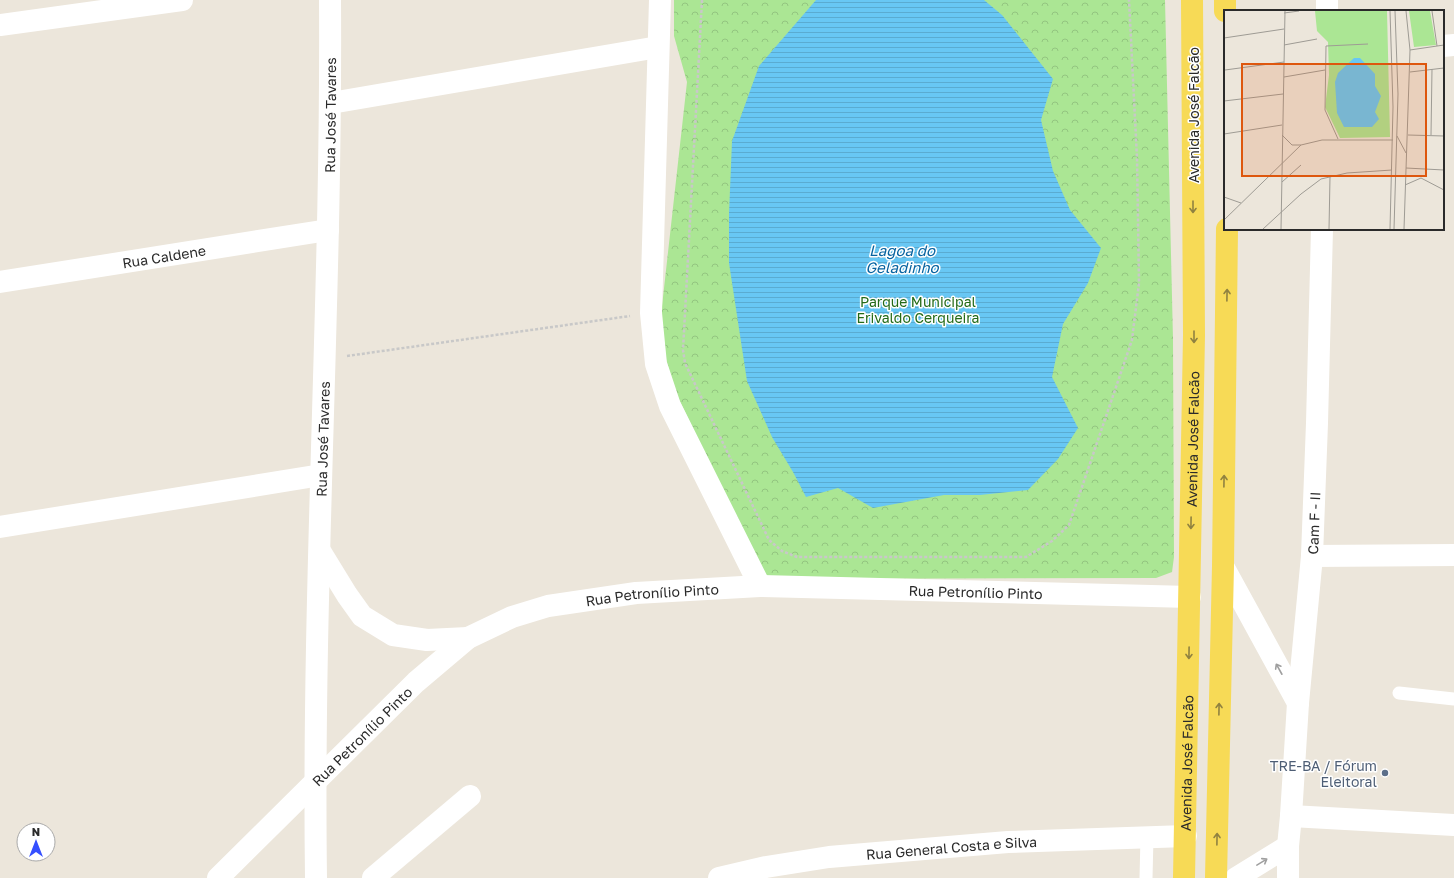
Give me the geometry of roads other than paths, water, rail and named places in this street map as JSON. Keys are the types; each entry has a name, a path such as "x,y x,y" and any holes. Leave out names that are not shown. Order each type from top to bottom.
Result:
{"main road":[{"name":"Avenida José Falcão","path":"1184,878 1186,836 1194,335 1192,0"},
{"path":"1216,878 1223,566 1227,230"}],"street":[{"path":"0,25 182,0"},
{"name":"Rua José Tavares","path":"316,878 315,781 321,475 331,103 330,0"},
{"path":"660,0 651,313 656,364 670,406 760,586"},
{"path":"1444,46 1454,45"},
{"path":"331,103 658,47"},
{"name":"Rua Caldene","path":"0,282 328,230"},
{"name":"Cam F - II","path":"1288,878 1288,846 1292,816 1298,703 1312,556 1318,423 1322,230"},
{"path":"0,527 321,475"},
{"path":"320,551 347,595 362,616 393,635 427,640 468,638"},
{"path":"1312,556 1454,555"},
{"path":"1223,566 1298,703"},
{"name":"Rua Petronílio Pinto","path":"218,878 416,682 468,638 512,617 548,606 636,593 760,586 1190,597"},
{"path":"373,878 470,796"},
{"path":"1292,816 1454,825"},
{"name":"Rua General Costa e Silva","path":"719,878 766,867 829,857 1008,842 1186,836"},
{"path":"1236,878 1288,846"}],"lane":[{"path":"1399,693 1454,698"},
{"path":"1146,878 1147,837"}],"water":[{"name":"Lagoa do Geladinho","path":"816,0 984,0 1002,15 1053,79 1041,120 1053,171 1070,210 1101,248 1088,283 1063,324 1052,377 1078,428 1058,459 1028,490 980,495 944,495 873,508 838,488 806,497 772,437 747,381 729,263 729,214 732,141 759,66"}],"place":[{"name":"TRE-BA / Fórum Eleitoral","path":"1385,773"}],"park label":[{"name":"Parque Municipal Erivaldo Cerqueira","path":"918,310"}]}
